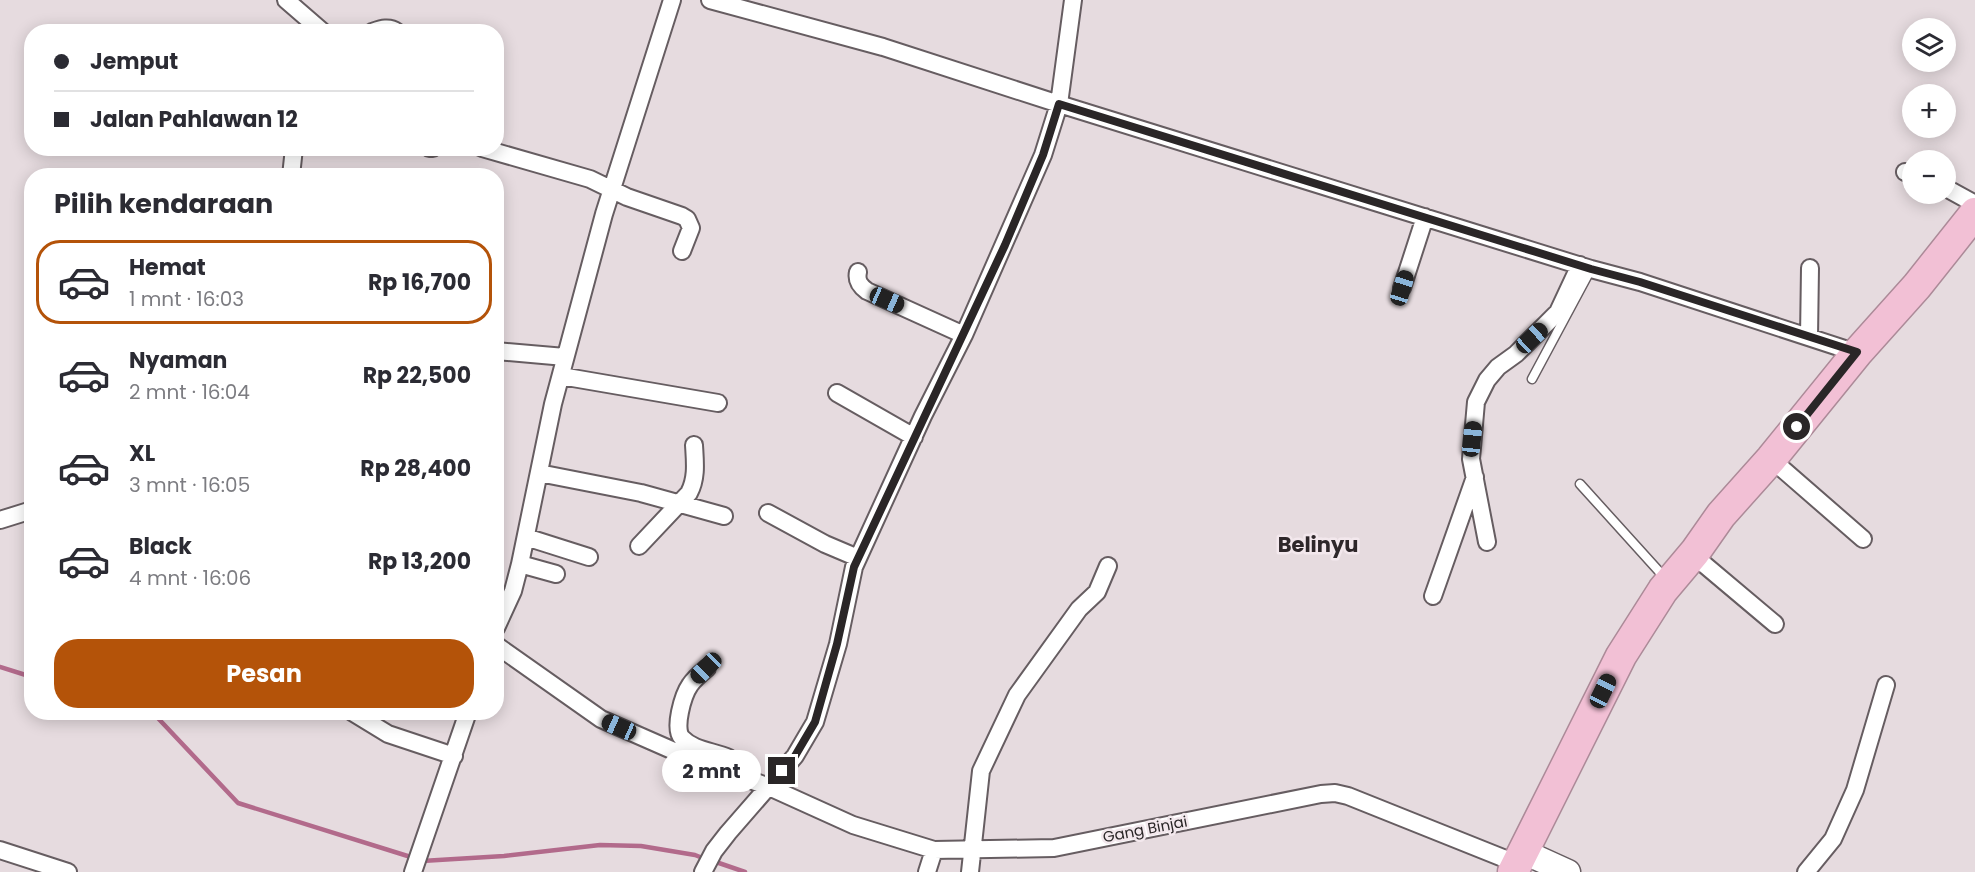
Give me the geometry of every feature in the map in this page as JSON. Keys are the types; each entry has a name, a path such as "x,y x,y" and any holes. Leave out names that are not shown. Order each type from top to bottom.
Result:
{"highway":[{"path":"1519,863 1621,656 1670,583 1721,515 1771,459 1857,352 1917,286 1975,213"}],"street":[{"path":"286,0 314,24"},
{"path":"504,611 513,591 520,564 561,376 604,214 672,0"},
{"path":"710,0 884,47 1059,104 1640,282 1857,352"},
{"path":"708,863 795,756 815,722 837,644 854,567 964,334 1043,155 1059,104 1073,0"},
{"path":"504,154 590,178 627,196 687,219 691,228 682,251"},
{"path":"1956,194 1975,204"},
{"path":"1402,288 1425,217"},
{"path":"1487,542 1472,459 1476,402 1487,380 1498,367 1516,354 1558,312 1586,267"},
{"path":"1809,337 1810,268"},
{"path":"858,272 857,278 860,286 867,291 964,334"},
{"path":"504,352 566,357"},
{"path":"561,376 718,403"},
{"path":"837,393 914,438"},
{"path":"639,546 689,493 695,474 694,445"},
{"path":"1771,459 1863,538"},
{"path":"539,473 641,493 724,516"},
{"path":"1433,596 1475,476"},
{"path":"0,520 24,512"},
{"path":"768,513 825,544 858,558"},
{"path":"526,537 589,557"},
{"path":"1693,555 1775,624"},
{"path":"520,564 556,574"},
{"path":"970,872 981,771 1017,695 1079,609 1097,592 1108,566"},
{"name":"Gang Binjai","path":"504,651 601,719 674,751 769,786 853,825 934,850 1054,848 1335,793 1348,796 1519,863"},
{"path":"706,668 691,684 685,695 678,732 682,739 696,747 729,758 726,771"},
{"path":"1806,872 1833,839 1855,790 1886,685"},
{"path":"365,720 388,734 454,756"},
{"path":"417,861 465,720"},
{"path":"0,850 68,872"},
{"path":"927,872 934,850"},
{"path":"1519,863 1568,872"}],"lane":[{"path":"1532,379 1586,267"},
{"path":"1580,484 1670,583"}],"waterway":[{"path":"0,667 24,674"},
{"path":"160,720 238,803 414,858"},
{"path":"422,861 504,856 600,845 641,846 695,855 705,859"},
{"path":"713,861 745,872"}],"district":[{"name":"Belinyu","path":"1318,544"}],"route":[{"path":"782,771 795,756 815,722 837,644 854,567 1005,245 1043,155 1059,104 1591,269 1640,282 1857,352 1797,427"}]}
